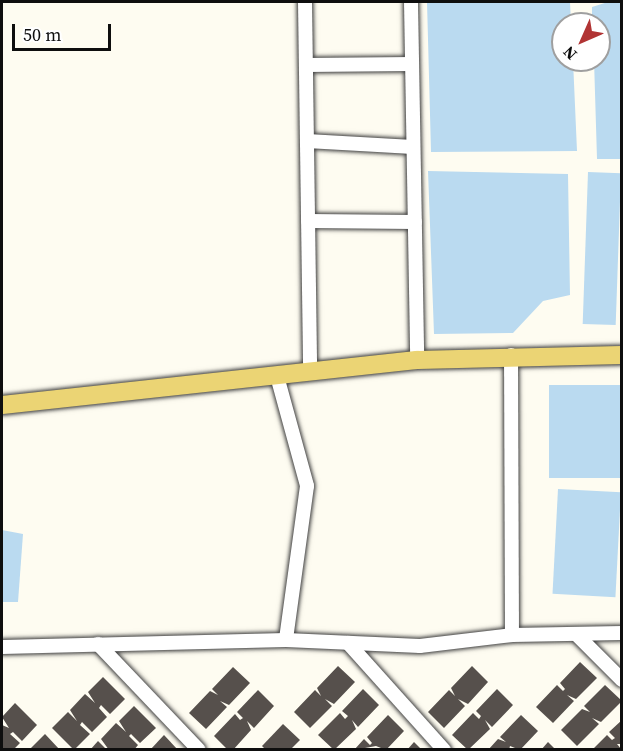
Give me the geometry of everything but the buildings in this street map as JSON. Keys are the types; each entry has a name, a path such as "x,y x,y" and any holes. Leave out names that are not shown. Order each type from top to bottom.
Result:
{"main road":[{"path":"2,405 417,360 511,355 621,355"}],"street":[{"path":"305,2 310,372"},
{"path":"411,2 417,360"},
{"path":"306,64 412,63"},
{"path":"307,141 413,147"},
{"path":"308,221 415,222"},
{"path":"511,355 512,635"},
{"path":"277,376 307,486 286,634"},
{"path":"2,646 98,644 286,634 348,643 420,646 512,635 621,633"},
{"path":"576,634 621,680"},
{"path":"348,643 444,750"},
{"path":"98,644 200,750"}],"water":[{"path":"427,2 570,2 570,12 551,12 551,72 574,72 577,151 431,152"},
{"path":"608,2 621,2 621,159 597,159 594,72 611,72 611,12 592,12 592,7"},
{"path":"428,171 568,174 570,295 543,301 513,333 434,334"},
{"path":"588,172 621,173 616,325 583,324"},
{"path":"549,385 621,385 621,478 549,478"},
{"path":"558,489 621,492 615,597 553,594"},
{"path":"2,530 23,534 18,602 2,602"}]}
